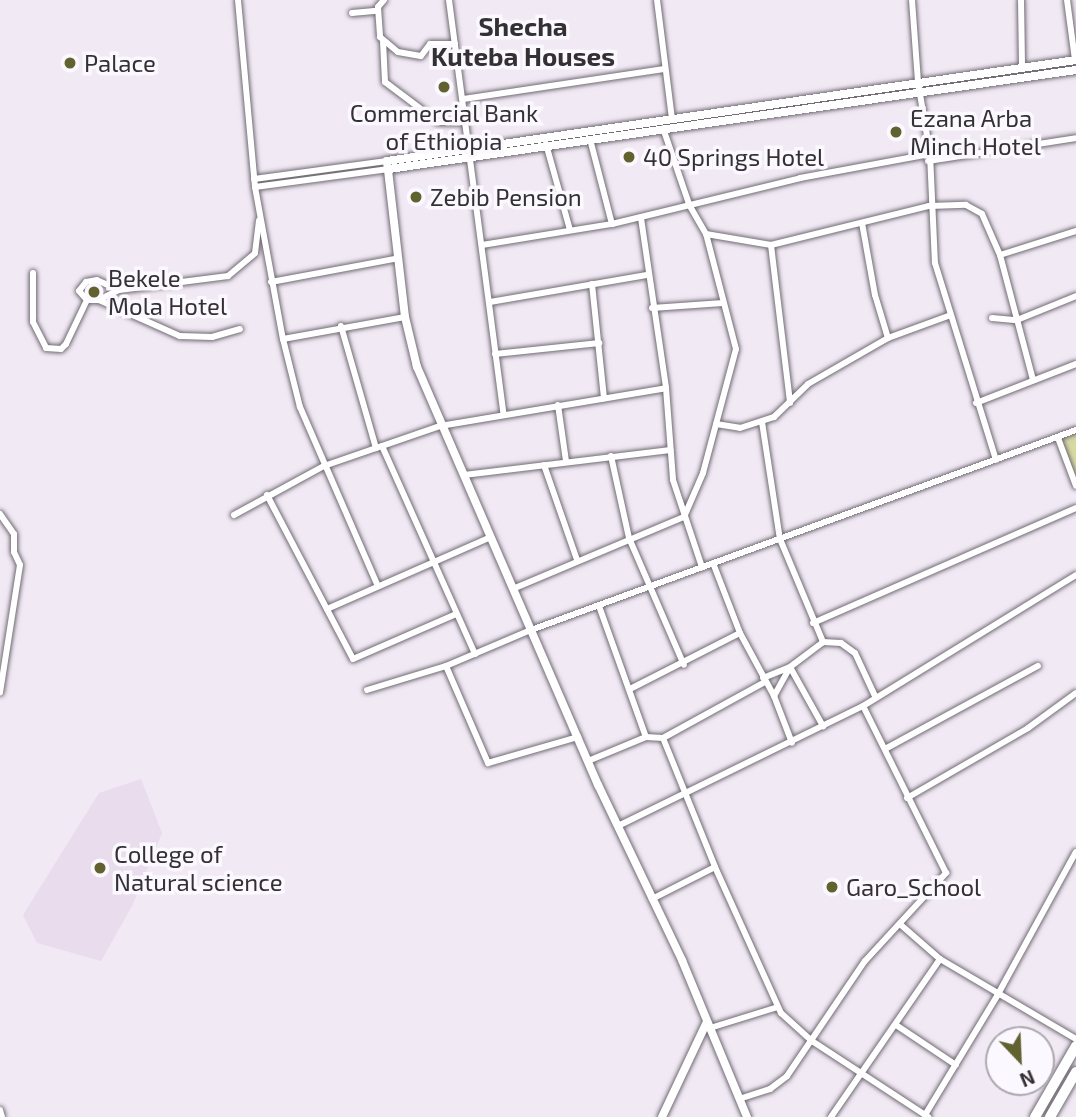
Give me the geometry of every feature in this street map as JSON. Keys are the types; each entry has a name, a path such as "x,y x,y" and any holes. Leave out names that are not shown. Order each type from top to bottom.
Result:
{"highway":[{"path":"1035,1117 1076,1045"},
{"path":"1050,1117 1076,1072"}],"street":[{"path":"238,0 255,187 271,282 300,407 377,584"},
{"path":"384,0 377,11 383,41 385,82 438,122 465,122"},
{"path":"449,0 503,412"},
{"path":"657,0 663,69 672,118"},
{"path":"912,0 919,92 930,153 929,206 935,263 948,316 996,460"},
{"path":"1021,0 1022,67"},
{"path":"255,187 672,118 1076,60 1073,20 1067,0"},
{"path":"352,13 377,11"},
{"path":"383,41 406,56 421,56 430,44 455,44"},
{"path":"463,99 663,69"},
{"path":"468,152 590,139 1076,71 1076,76"},
{"path":"663,128 689,204 706,234 736,355 684,517"},
{"path":"928,161 1076,138"},
{"path":"590,139 612,224"},
{"path":"546,144 570,230"},
{"path":"482,244 612,224 689,204 930,153"},
{"path":"254,179 388,165"},
{"path":"388,165 405,317 417,367 440,426 515,588 588,761 709,1025 747,1117"},
{"path":"706,234 771,245 929,206 966,205 982,214 1000,256 1033,380"},
{"path":"99,300 119,290 182,284 239,271 256,253 260,211"},
{"path":"641,218 647,275 666,388 670,450 684,517 702,567"},
{"path":"862,223 874,295 888,338"},
{"path":"1000,256 1076,230"},
{"path":"771,245 790,403"},
{"path":"271,282 399,258"},
{"path":"33,273 33,322 46,348 61,349 66,344 87,300"},
{"path":"490,302 647,275"},
{"path":"87,300 79,290 86,282 97,280 119,290"},
{"path":"592,284 604,398"},
{"path":"992,318 1017,320 1076,296"},
{"path":"87,300 99,300 180,336 212,337 240,329"},
{"path":"652,308 723,303"},
{"path":"716,424 740,428 762,422 790,403 808,384 888,338 948,316"},
{"path":"284,339 341,326 405,317"},
{"path":"341,326 379,447 430,562 475,654"},
{"path":"495,354 599,343"},
{"path":"976,403 1076,364"},
{"path":"234,515 324,466 440,426 503,412 666,388"},
{"path":"558,405 566,461"},
{"path":"762,422 780,539 823,642"},
{"path":"367,690 446,666 531,630 1076,430"},
{"path":"1058,438 1076,486"},
{"path":"464,475 670,450"},
{"path":"611,456 629,538 684,664"},
{"path":"544,464 577,560"},
{"path":"267,495 353,659 456,614"},
{"path":"813,623 1076,508"},
{"path":"0,514 12,529 14,555 20,565 0,692"},
{"path":"515,588 684,517"},
{"path":"327,609 377,584 491,537"},
{"path":"713,563 740,633 774,696 792,743"},
{"path":"618,826 863,706 995,621 1018,614 1076,575"},
{"path":"599,606 646,737"},
{"path":"630,688 684,664 740,633"},
{"path":"588,761 646,737 663,738 790,667 823,642 841,643 855,653 875,696"},
{"path":"446,666 488,763 578,737"},
{"path":"885,749 1038,666"},
{"path":"774,696 790,667"},
{"path":"790,667 823,726"},
{"path":"907,798 1028,728 1076,693"},
{"path":"739,1099 779,1084 812,1041 865,961 901,925 946,873 863,706"},
{"path":"663,738 688,793 715,867 778,1007 812,1041 927,1116 998,996 1076,852"},
{"path":"652,899 715,867"},
{"path":"901,925 940,959 998,996 1076,1039"},
{"path":"831,1117 940,959"},
{"path":"662,1117 709,1025 778,1007"},
{"path":"896,1024 956,1065"},
{"path":"0,1110 2,1117"}],"shaded area":[{"name":"College of Natural science","path":"141,779 162,833 133,904 101,961 37,943 23,915 99,793"}],"green space":[{"path":"1076,430 1076,485 1059,437"}],"place":[{"name":"Palace","path":"70,63"},
{"name":"Commercial Bank of Ethiopia","path":"444,87"},
{"name":"Ezana Arba Minch Hotel","path":"896,132"},
{"name":"40 Springs Hotel","path":"629,157"},
{"name":"Zebib Pension","path":"416,197"},
{"name":"Bekele Mola Hotel","path":"94,292"},
{"name":"College of Natural science","path":"100,868"},
{"name":"Garo_School","path":"832,887"}],"district":[{"name":"Shecha Kuteba Houses","path":"523,41"}]}
